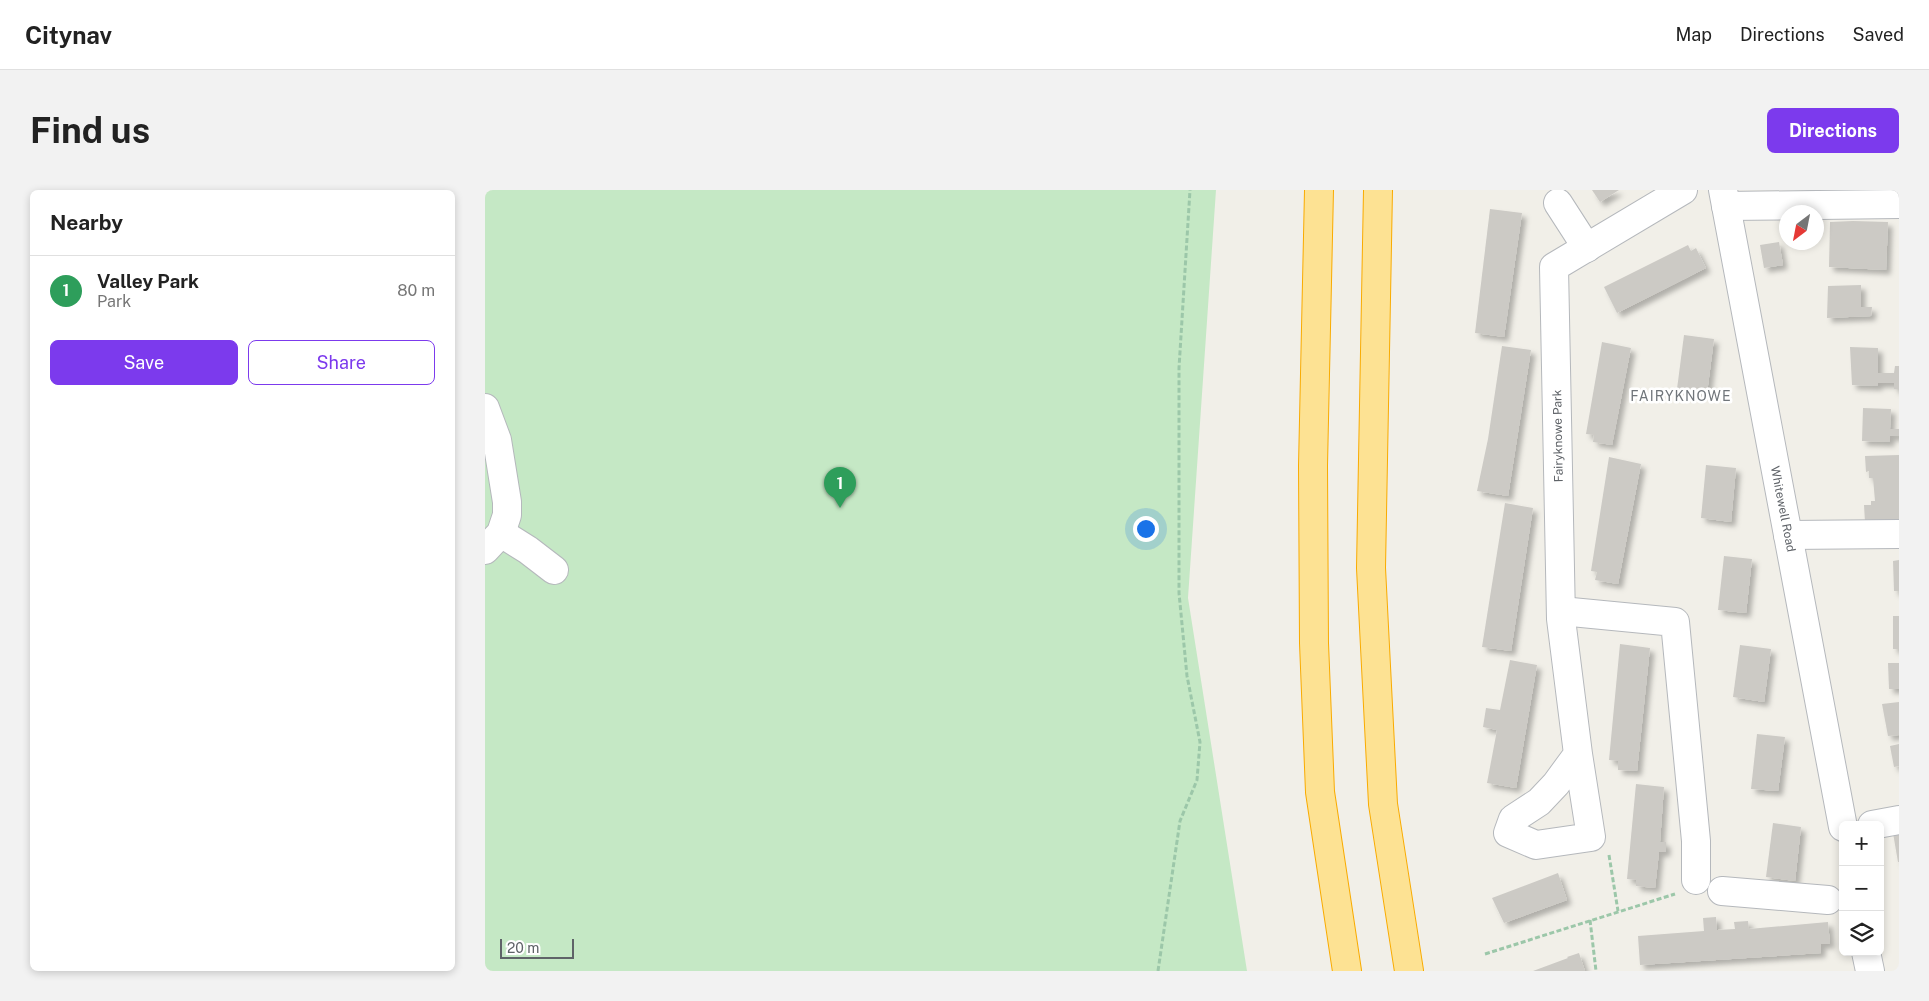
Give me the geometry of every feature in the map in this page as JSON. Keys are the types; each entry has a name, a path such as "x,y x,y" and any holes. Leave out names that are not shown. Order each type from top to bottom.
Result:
{"highway":[{"path":"1319,190 1313,466 1314,643 1321,792 1347,971"},
{"path":"1378,190 1371,568 1383,804 1409,971"}],"street":[{"name":"Fairyknowe Park","path":"1591,837 1578,754 1561,611 1554,267 1683,190"},
{"path":"1724,198 1899,204"},
{"name":"Whitewell Road","path":"1724,198 1842,821"},
{"path":"1558,203 1587,248"},
{"path":"485,408 497,440 507,502 507,515 493,542 528,550 554,570"},
{"path":"1788,535 1899,534"},
{"path":"1561,611 1675,622 1696,841 1696,880"},
{"path":"1578,754 1556,784 1539,802 1513,819 1508,833 1536,846 1591,837"},
{"path":"1884,823 1899,820"},
{"path":"1722,891 1828,900"}],"path":[{"path":"1158,971 1180,821 1197,780 1200,742 1187,676 1179,593 1179,368 1189,190"},
{"path":"1591,837 1608,852 1618,911"},
{"path":"1485,954 1676,893 1696,880"},
{"path":"1590,920 1596,971"}],"green space":[{"path":"485,190 1216,190 1188,598 1247,971 485,971"}],"building":[{"path":"1592,190 1619,190 1600,202"},
{"path":"1490,209 1522,213 1504,337 1475,333"},
{"path":"1830,222 1888,222 1886,270 1829,267"},
{"path":"1779,242 1783,265 1764,268 1760,245"},
{"path":"1688,245 1691,251 1696,248 1706,268 1617,313 1604,287"},
{"path":"1861,285 1861,307 1872,307 1871,316 1827,318 1828,286"},
{"path":"1684,335 1714,339 1707,393 1677,389"},
{"path":"1602,342 1631,348 1612,445 1593,442 1594,435 1586,434"},
{"path":"1502,346 1531,350 1508,496 1477,491 1488,439"},
{"path":"1850,347 1878,348 1878,373 1894,373 1895,366 1899,366 1899,389 1894,389 1894,383 1878,383 1878,386 1852,385"},
{"path":"1863,408 1891,409 1890,429 1899,429 1899,436 1890,436 1890,442 1862,441"},
{"path":"1899,455 1899,520 1865,522 1864,505 1871,505 1871,501 1875,501 1873,478 1869,478 1869,471 1866,472 1865,456"},
{"path":"1609,457 1641,464 1618,584 1595,580 1597,572 1591,571"},
{"path":"1706,465 1736,468 1731,522 1701,518"},
{"path":"1505,503 1533,508 1511,651 1482,647"},
{"path":"1724,556 1752,559 1746,613 1718,610"},
{"path":"1899,560 1899,591 1894,591 1893,561"},
{"path":"1893,616 1899,616 1899,649 1893,649"},
{"path":"1620,644 1650,648 1637,771 1618,770 1618,761 1609,760"},
{"path":"1740,645 1771,649 1764,702 1733,697"},
{"path":"1510,660 1537,665 1516,788 1487,783 1497,730 1483,727 1486,708 1500,710"},
{"path":"1888,663 1899,663 1899,689 1889,689"},
{"path":"1899,702 1899,735 1888,736 1882,704"},
{"path":"1757,734 1785,737 1778,791 1751,789"},
{"path":"1899,744 1899,766 1894,767 1890,746"},
{"path":"1636,784 1664,787 1660,842 1666,842 1666,852 1659,852 1655,888 1636,886 1636,880 1627,879"},
{"path":"1773,823 1801,827 1795,881 1766,877"},
{"path":"1899,832 1899,862 1898,862 1893,833"},
{"path":"1558,873 1567,900 1504,923 1492,898"},
{"path":"1716,917 1717,930 1735,929 1734,922 1748,921 1749,929 1828,922 1830,944 1821,944 1821,953 1640,965 1638,936 1704,931 1703,918"},
{"path":"1579,953 1585,971 1533,971 1567,957"}],"place":[{"name":"Valley Park","path":"840,508"}],"district":[{"name":"FAIRYKNOWE","path":"1681,396"}]}
